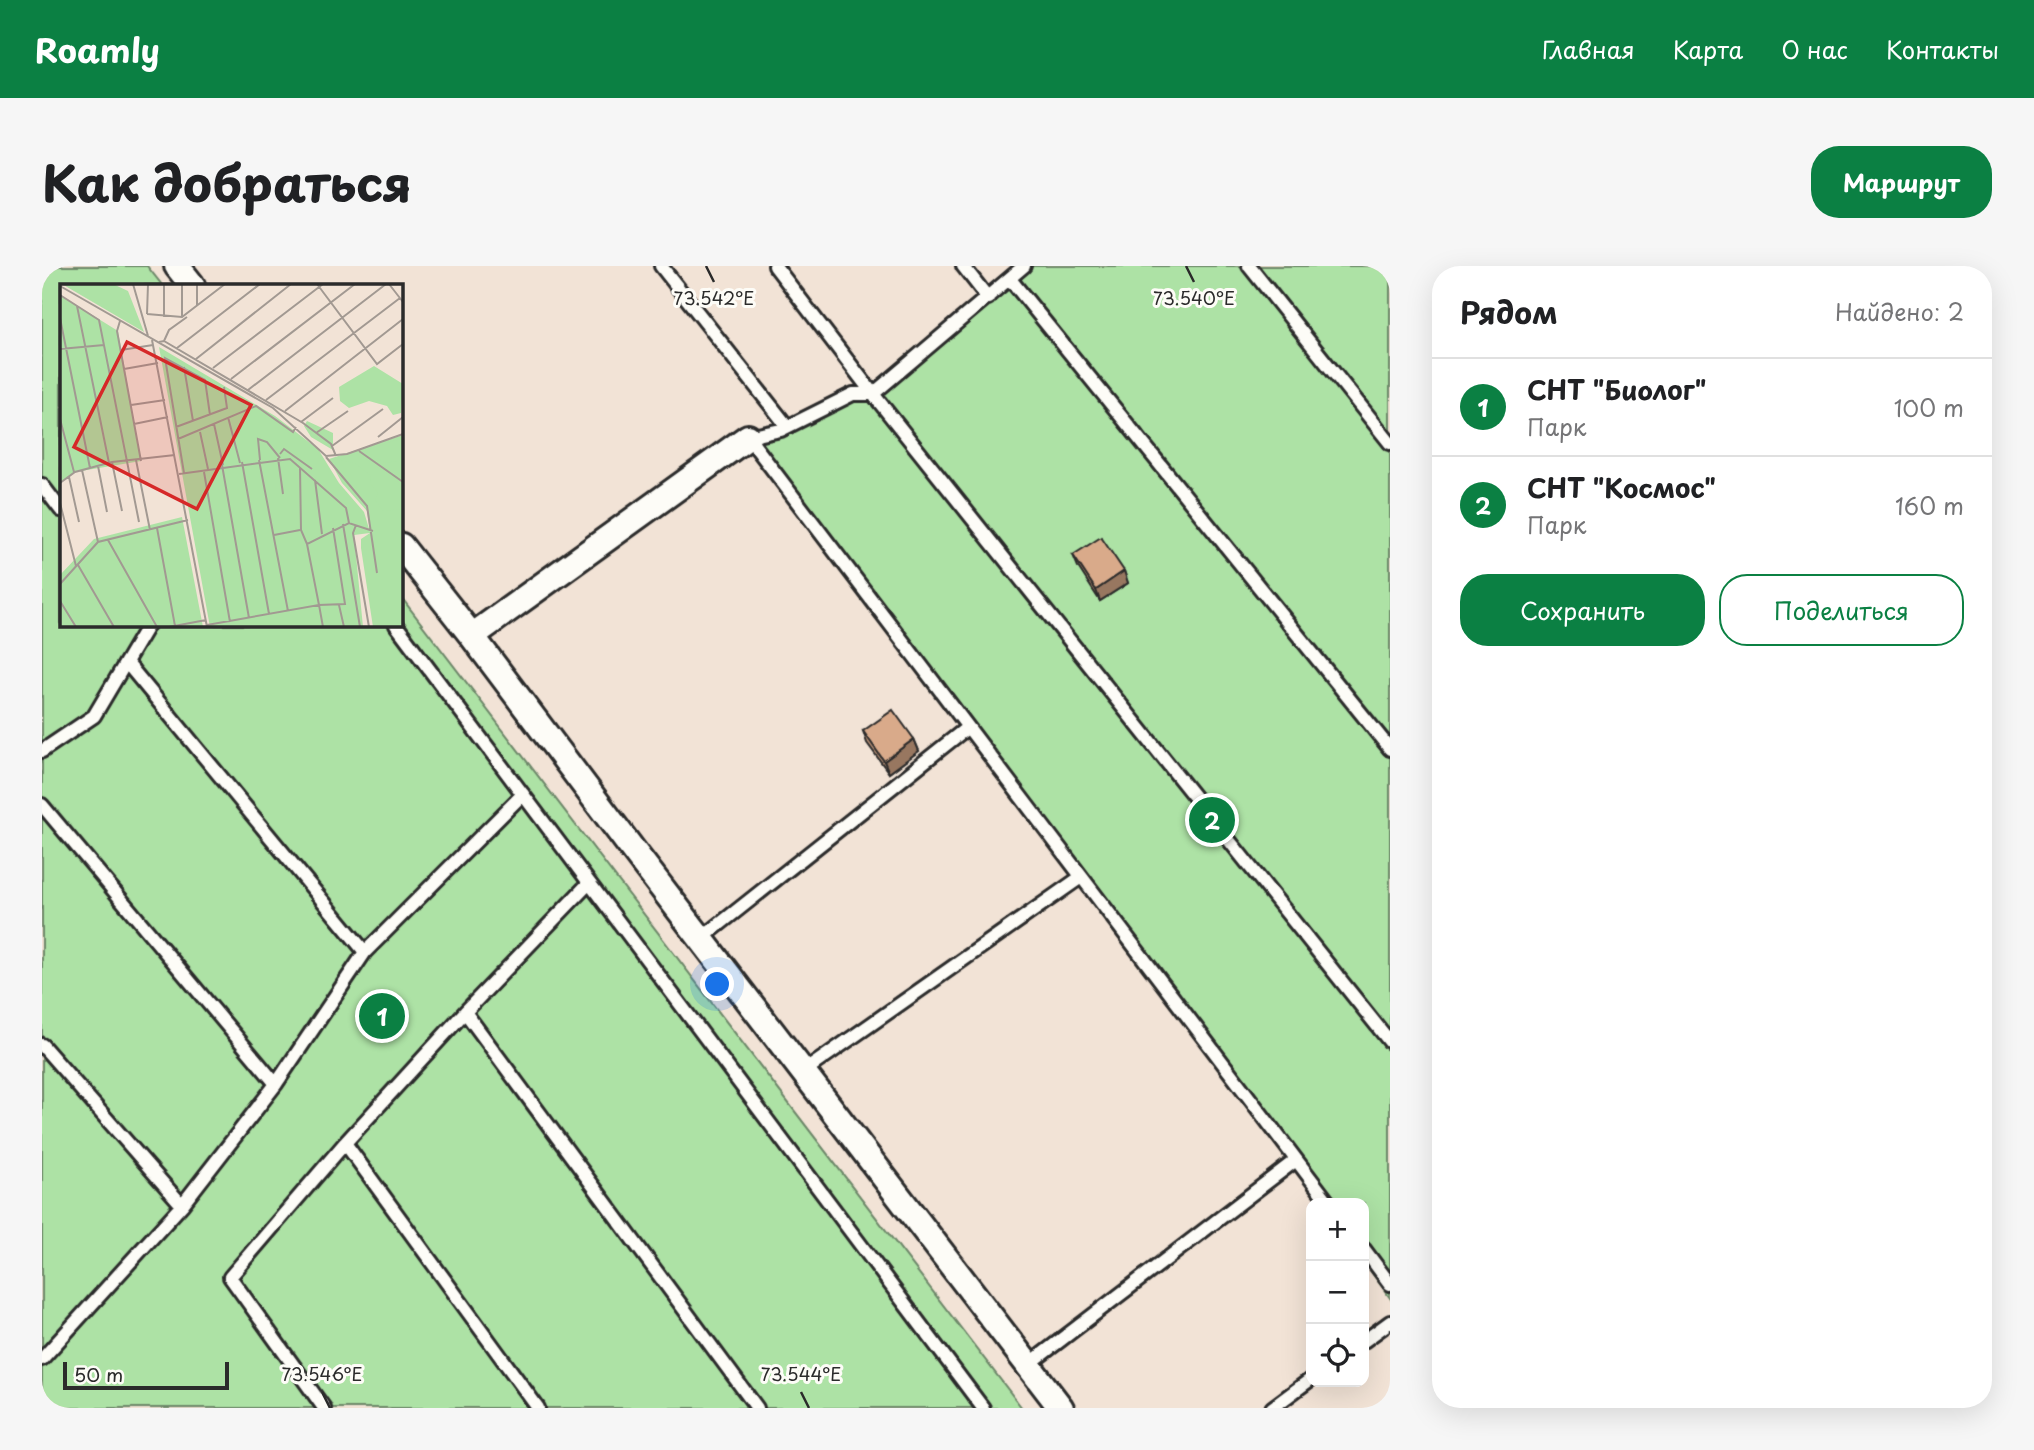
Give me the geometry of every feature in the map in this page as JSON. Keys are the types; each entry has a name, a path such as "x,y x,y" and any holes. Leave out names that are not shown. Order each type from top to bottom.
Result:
{"street":[{"path":"177,266 191,284"},
{"path":"472,636 748,436"},
{"path":"402,547 1061,1408"}],"lane":[{"path":"662,266 787,426"},
{"path":"775,266 873,394 1390,1042"},
{"path":"963,266 988,298"},
{"path":"1024,266 873,394 853,394 781,429 748,436 1325,1198"},
{"path":"1249,266 1390,443"},
{"path":"1010,279 1390,749"},
{"path":"42,485 60,509"},
{"path":"42,751 94,716 147,626"},
{"path":"397,626 983,1408"},
{"path":"126,662 365,952"},
{"path":"701,939 968,727"},
{"path":"42,1359 182,1205 276,1084 365,952 523,794"},
{"path":"42,805 276,1084"},
{"path":"803,1072 1081,877"},
{"path":"324,1408 230,1277 345,1143 465,1012 589,883"},
{"path":"465,1012 757,1408"},
{"path":"42,1045 182,1205"},
{"path":"345,1143 538,1408"},
{"path":"1028,1365 1296,1160"},
{"path":"1369,1256 1390,1284"},
{"path":"1369,1337 1390,1322"},
{"path":"1272,1408 1306,1383"}],"green space":[{"path":"42,266 147,266 161,284 60,284 60,626 402,626 402,598 1022,1408 42,1408"},
{"path":"1024,266 1390,266 1390,1298 1369,1269 1369,1198 1316,1198 748,437 853,394 873,394"}],"building":[{"path":"1101,537 1124,571 1096,590 1073,555"},
{"path":"893,710 914,739 884,761 863,731"}],"place":[{"name":"СНТ \"Космос\"","path":"1212,820"},
{"name":"СНТ \"Биолог\"","path":"382,1016"}]}
